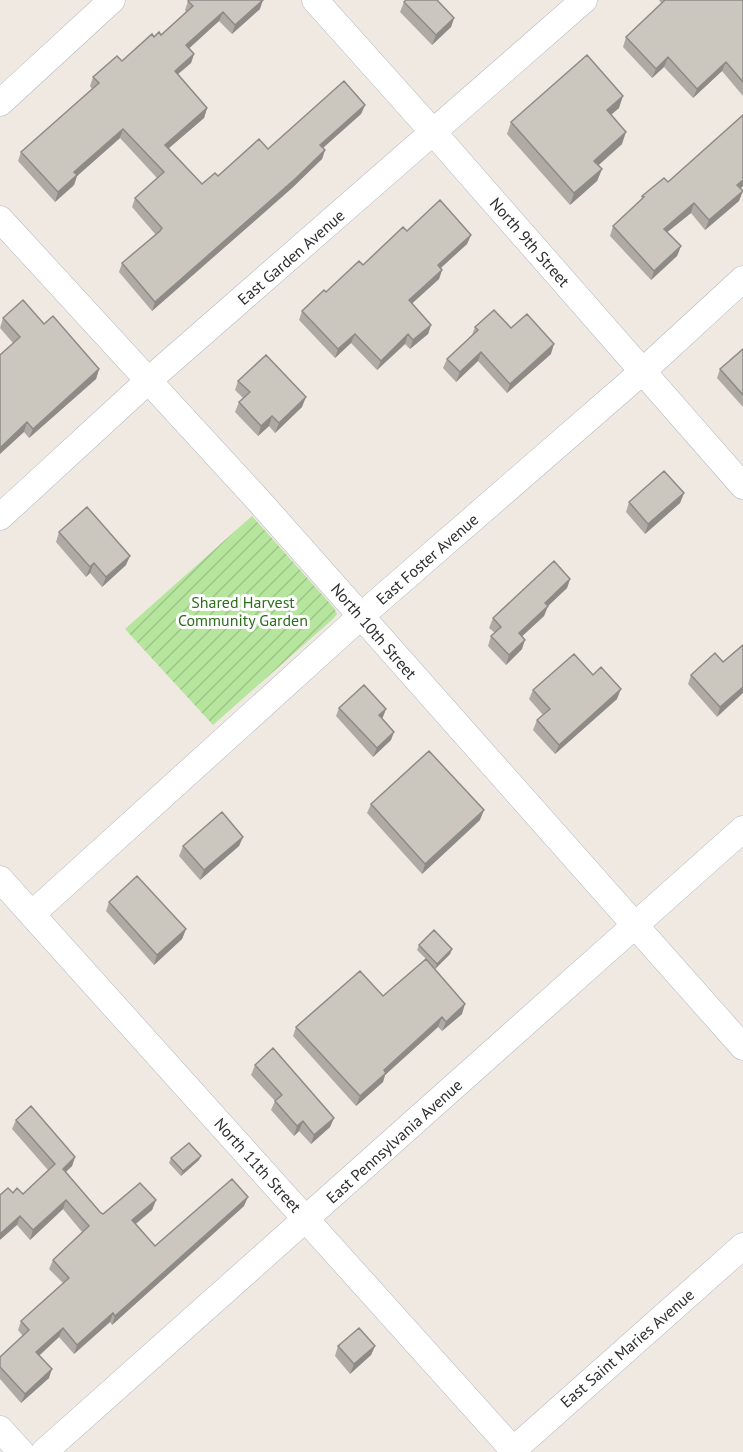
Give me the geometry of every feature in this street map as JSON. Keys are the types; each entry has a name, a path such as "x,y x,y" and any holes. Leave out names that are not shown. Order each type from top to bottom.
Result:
{"street":[{"path":"0,103 112,0"},
{"name":"North 9th Street","path":"315,0 743,486"},
{"name":"East Garden Avenue","path":"0,517 149,380 584,0"},
{"name":"North 10th Street","path":"0,219 149,380 361,616 743,1047"},
{"name":"East Foster Avenue","path":"32,914 361,616 643,371 743,279"},
{"name":"East Pennsylvania Avenue","path":"44,1452 743,829"},
{"name":"North 11th Street","path":"0,879 513,1451"},
{"name":"East Saint Maries Avenue","path":"513,1451 743,1246"},
{"path":"0,1429 21,1452"}],"green space":[{"name":"Shared Harvest Community Garden","path":"252,516 337,614 213,725 125,629"}],"building":[{"path":"189,0 263,0 235,25 223,12 186,45 194,54 175,71 207,108 165,145 202,184 215,173 218,176 259,139 268,149 344,81 365,105 320,145 325,150 295,179 155,302 122,263 162,228 135,198 164,172 123,129 74,172 77,175 58,192 21,152 99,83 93,77 117,56 122,61 152,34 154,37 159,32 161,35 193,6"},
{"path":"406,0 437,0 454,18 436,35 404,2"},
{"path":"665,0 743,0 743,82 726,62 697,89 668,57 656,69 626,37"},
{"path":"587,55 623,96 607,110 626,132 594,161 602,169 574,193 511,122"},
{"path":"743,115 743,180 737,185 743,191 709,220 694,203 664,229 681,246 654,271 613,226 644,197 642,196 664,178 668,182"},
{"path":"440,200 471,235 438,265 442,270 409,300 431,325 413,340 408,334 381,361 355,334 338,349 302,311 359,261 363,265 403,227 407,231"},
{"path":"23,300 44,324 53,316 99,369 33,429 27,422 0,448 0,355 20,337 3,318"},
{"path":"494,310 511,328 527,314 554,344 510,384 481,352 460,372 447,359 478,330 475,327"},
{"path":"743,349 743,395 720,369"},
{"path":"266,355 306,397 279,423 272,416 261,426 239,402 250,392 238,381"},
{"path":"664,471 684,493 648,524 629,502"},
{"path":"87,507 130,556 106,577 94,563 90,567 59,532"},
{"path":"554,561 570,579 545,603 548,606 519,633 525,640 509,655 491,636 501,627 493,618"},
{"path":"743,645 743,687 720,707 691,675 715,653 723,662"},
{"path":"574,654 593,675 601,667 621,689 559,745 537,720 550,709 533,690"},
{"path":"364,685 386,709 379,715 394,732 377,748 339,708"},
{"path":"429,751 484,810 425,864 371,804"},
{"path":"222,812 243,837 204,870 183,846"},
{"path":"137,876 186,929 157,955 109,902"},
{"path":"434,930 452,949 437,964 419,945"},
{"path":"426,959 465,1004 446,1022 442,1017 384,1070 386,1073 360,1096 296,1027 360,971 383,996"},
{"path":"273,1048 334,1118 314,1135 303,1121 297,1126 275,1101 282,1095 255,1065"},
{"path":"31,1106 75,1157 63,1169 100,1212 103,1214 140,1183 156,1200 132,1220 155,1246 232,1179 248,1197 115,1316 113,1313 77,1345 63,1328 36,1352 52,1369 25,1394 0,1367 0,1357 29,1330 21,1321 69,1278 53,1260 89,1226 66,1200 33,1230 20,1216 0,1234 0,1195 8,1188 13,1193 17,1188 23,1194 55,1164 16,1120"},
{"path":"189,1143 201,1156 183,1171 171,1158"},
{"path":"359,1328 375,1346 354,1364 338,1346"}]}
